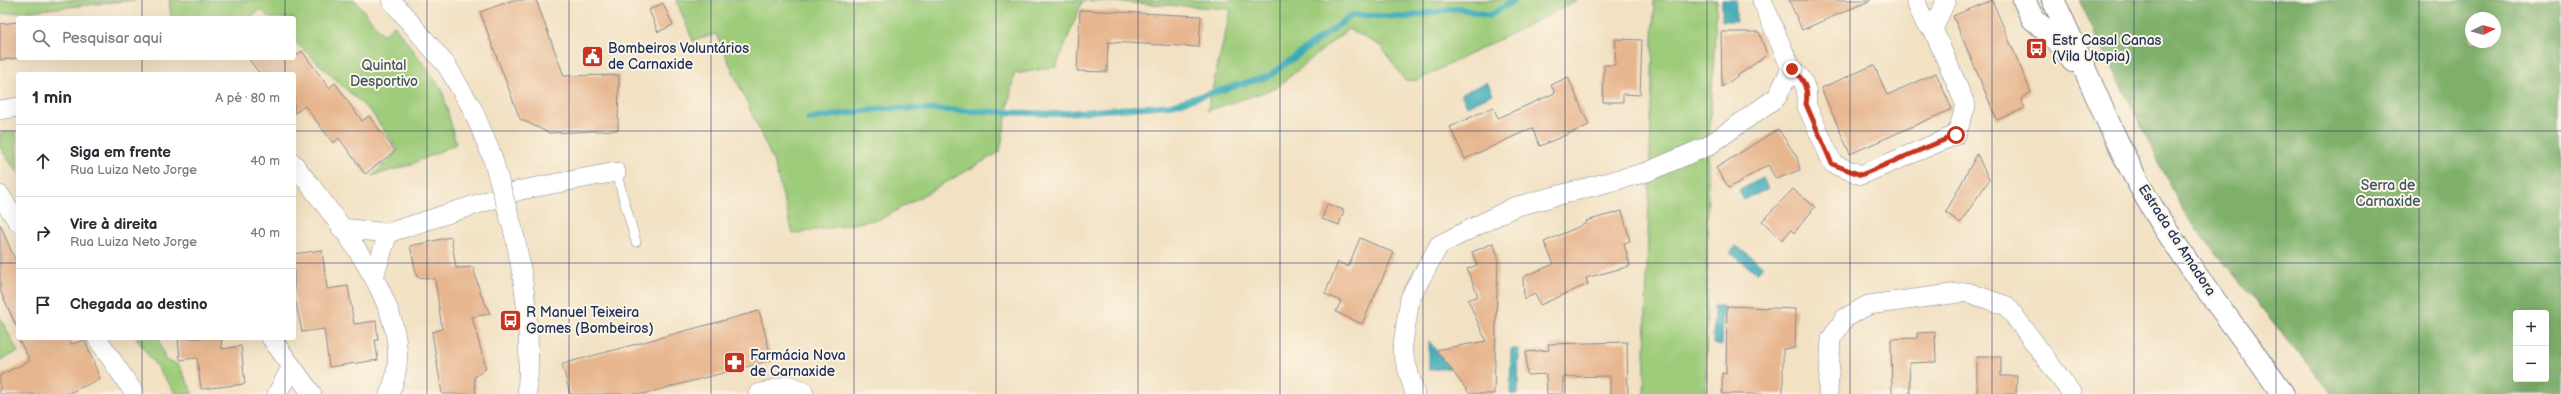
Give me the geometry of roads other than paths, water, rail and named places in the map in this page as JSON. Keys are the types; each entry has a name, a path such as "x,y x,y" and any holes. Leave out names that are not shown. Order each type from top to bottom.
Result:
{"street":[{"path":"391,0 447,66 473,110 492,156 513,229 529,316 530,359 527,394"},
{"path":"1762,0 1792,69 1799,74 1808,94 1806,104 1832,164 1861,175 1956,135 1966,106 1933,29 1925,23 1915,0"},
{"path":"1933,29 1946,0"},
{"name":"Estrada da Amadora","path":"2024,0 2033,19 2057,40 2087,77"},
{"name":"Estrada da Amadora","path":"2051,4 2146,197 2192,266 2283,394"},
{"path":"1415,394 1402,350 1410,298 1438,245 1514,207 1648,172 1708,146 1777,97 1792,69"},
{"path":"1777,97 1806,104"},
{"path":"0,110 16,106"},
{"path":"296,167 341,228 374,277 396,336 399,361 396,381 389,394"},
{"path":"341,228 388,233 521,190 616,172"},
{"path":"0,195 16,219"},
{"path":"374,277 388,233"},
{"path":"1828,394 1831,339 1845,318 1868,305 1967,292 2007,306 2072,394"},
{"path":"98,340 135,394"},
{"path":"272,340 312,394"},
{"path":"277,394 292,366"},
{"path":"758,394 788,385 803,391 804,394"}],"lane":[{"path":"616,172 636,242"}],"water":[{"path":"1722,0 1736,0 1736,21 1722,21"},
{"path":"1487,82 1493,94 1467,106 1461,94"},
{"path":"1763,178 1768,189 1744,200 1739,190"},
{"path":"1736,246 1763,266 1757,273 1730,253"},
{"path":"1714,306 1723,306 1722,345 1713,344"},
{"path":"1429,341 1450,368 1429,370"},
{"path":"1511,349 1519,349 1518,394 1510,394"}],"waterway":[{"path":"808,119 886,108 1054,114 1171,105 1269,76 1352,15 1406,17 1458,8 1489,16 1514,0"}],"place":[{"name":"Estr Casal Canas (Vila Utopia)","path":"2037,48"},
{"name":"Bombeiros Voluntários de Carnaxide","path":"592,56"},
{"name":"R Manuel Teixeira Gomes (Bombeiros)","path":"510,320"},
{"name":"Farmácia Nova de Carnaxide","path":"735,363"}],"park label":[{"name":"Quintal Desportivo","path":"384,74"},
{"name":"Serra de Carnaxide","path":"2388,194"}]}
